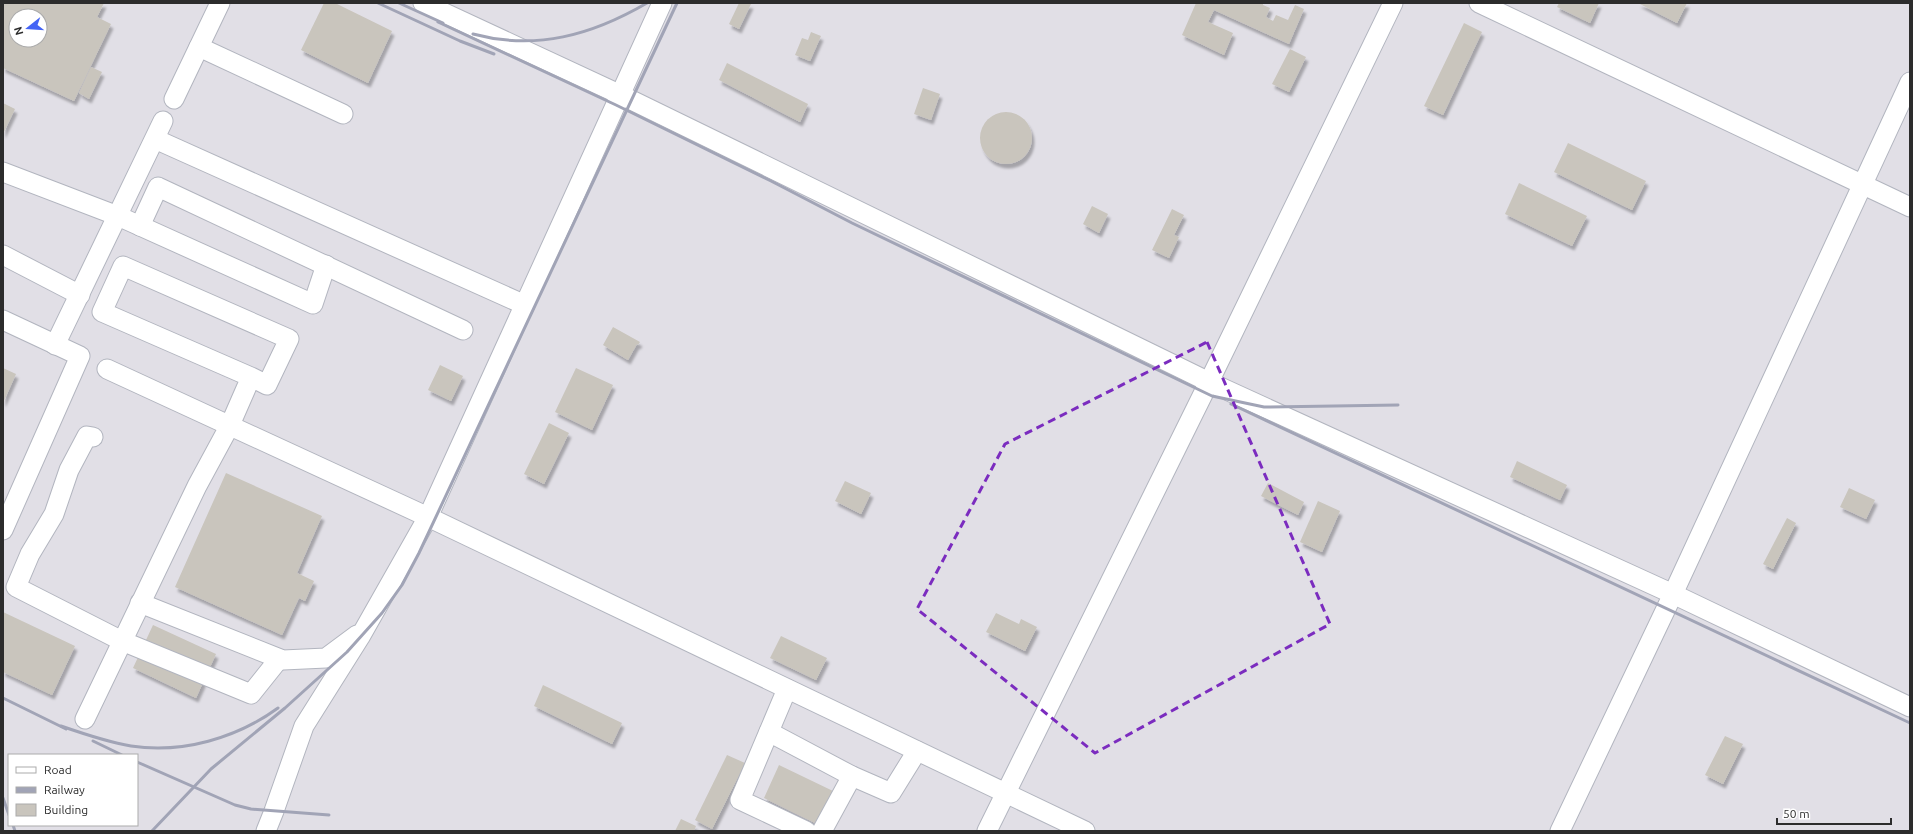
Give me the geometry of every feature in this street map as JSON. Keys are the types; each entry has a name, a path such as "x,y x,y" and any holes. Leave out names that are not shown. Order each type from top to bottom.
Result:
{"lane":[{"path":"174,99 220,3"},
{"path":"423,3 621,95 1209,382 1673,594 1910,707"},
{"path":"266,831 304,726 364,631 428,517 662,3"},
{"path":"987,831 1209,382 1393,3"},
{"path":"1480,3 1910,207"},
{"path":"199,46 343,114"},
{"path":"1560,831 1673,594 1910,82"},
{"path":"55,345 163,121"},
{"path":"154,139 525,305"},
{"path":"3,172 118,216 313,304 326,265"},
{"path":"140,226 158,187 463,330"},
{"path":"3,255 80,295"},
{"path":"123,266 289,340 267,385 251,377 102,312 123,266"},
{"path":"3,320 80,356 3,530"},
{"path":"107,369 428,517 1085,831"},
{"path":"85,719 197,486 230,425 251,377"},
{"path":"93,437 87,436 69,470 54,514 30,554 16,587 122,641 251,694 279,659"},
{"path":"140,603 283,660 326,658 364,631"},
{"path":"787,688 740,800 806,831"},
{"path":"769,732 852,776 892,793 918,751"},
{"path":"822,831 852,776"}],"highlighted area":[{"path":"1207,342 1330,624 1095,753 917,609 1005,444"}],"shaded area":[{"path":"3,3 1910,3 1910,831 3,831"}],"building":[{"path":"3,3 104,3 97,17 111,24 74,101 3,68"},
{"path":"324,3 335,3 392,31 368,83 301,50"},
{"path":"739,3 751,4 739,29 729,24"},
{"path":"1196,3 1263,3 1263,5 1270,8 1266,17 1273,21 1276,15 1288,20 1295,5 1304,9 1289,44 1214,10 1208,22 1233,33 1224,55 1182,35"},
{"path":"1559,3 1599,3 1590,23 1557,7"},
{"path":"1638,3 1687,3 1677,23"},
{"path":"1464,23 1482,32 1443,115 1424,106"},
{"path":"811,32 821,36 810,61 795,55 802,38 808,40"},
{"path":"1290,49 1306,57 1289,92 1272,84"},
{"path":"727,63 808,104 800,122 719,80"},
{"path":"91,67 102,72 89,99 79,93"},
{"path":"923,88 940,94 931,120 914,114"},
{"path":"3,103 15,109 3,134"},
{"path":"1006,112 1016,114 1024,120 1030,128 1032,138 1030,148 1024,156 1016,162 1006,164 996,162 988,156 982,148 980,138 982,128 988,120 996,114"},
{"path":"1568,143 1646,181 1632,210 1554,172"},
{"path":"1519,183 1587,216 1572,246 1505,214"},
{"path":"1092,206 1108,214 1099,233 1083,224"},
{"path":"1172,209 1184,215 1174,235 1179,237 1169,258 1152,250"},
{"path":"613,327 640,342 638,345 637,344 628,360 603,345"},
{"path":"440,365 463,376 451,401 428,390"},
{"path":"3,368 16,374 3,403"},
{"path":"576,368 613,385 592,430 555,412"},
{"path":"549,423 569,433 544,484 524,474"},
{"path":"1517,461 1567,485 1560,500 1510,477"},
{"path":"226,473 322,516 297,573 314,581 305,601 299,598 282,635 175,587"},
{"path":"845,481 871,493 861,514 835,501"},
{"path":"1268,483 1304,502 1298,515 1261,496"},
{"path":"1849,488 1875,500 1866,519 1840,507"},
{"path":"1318,501 1340,511 1322,552 1300,542"},
{"path":"1787,518 1796,523 1773,569 1763,564"},
{"path":"3,612 75,646 52,695 3,672"},
{"path":"996,613 1019,624 1021,619 1037,627 1025,651 986,632"},
{"path":"153,625 216,654 196,698 133,668"},
{"path":"781,636 827,658 816,680 770,658"},
{"path":"543,685 622,723 612,744 534,706"},
{"path":"1725,736 1743,744 1723,784 1705,775"},
{"path":"727,755 745,763 712,829 695,820"},
{"path":"779,765 833,791 817,824 764,798"},
{"path":"681,819 696,826 694,831 675,831"}],"railway":[{"path":"378,3 460,41 494,54"},
{"path":"399,3 443,23"},
{"path":"473,34 496,39 519,41 563,37 605,24 647,3"},
{"path":"152,831 211,769 285,708 347,652 382,613 402,585 419,553 677,3"},
{"path":"438,22 616,105 771,181 852,223 1212,396 1264,407 1398,405"},
{"path":"1231,404 1910,723"},
{"path":"3,698 66,729"},
{"path":"61,726 96,738 131,746 170,748 208,741 227,735 245,728 278,708"},
{"path":"93,741 120,754"},
{"path":"138,762 235,805 251,809 329,815"},
{"path":"3,798 8,812"},
{"path":"13,826 15,831"}]}
